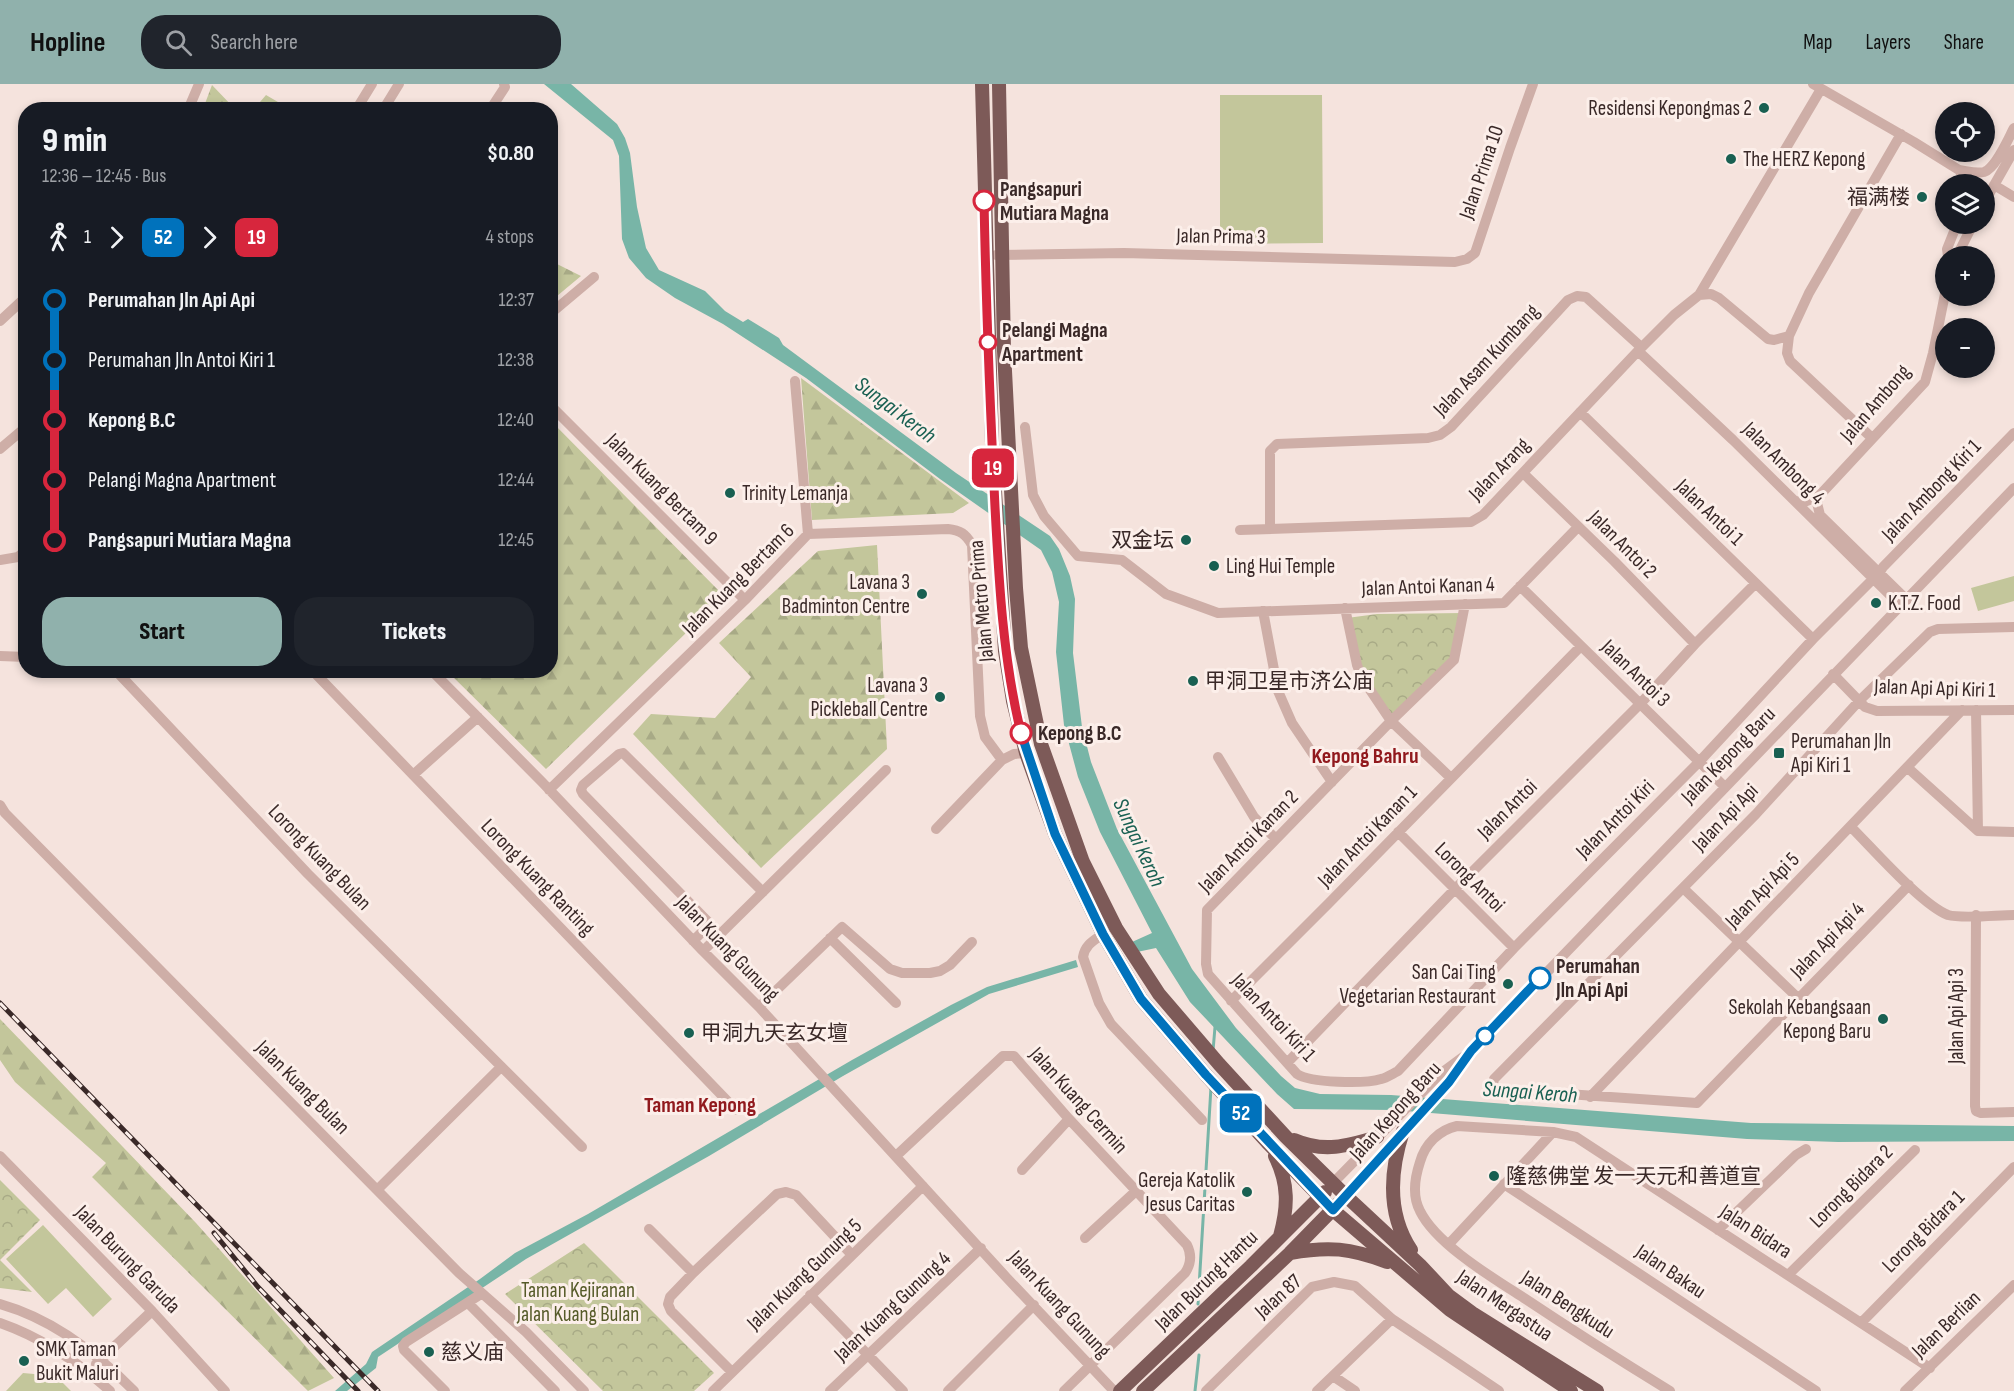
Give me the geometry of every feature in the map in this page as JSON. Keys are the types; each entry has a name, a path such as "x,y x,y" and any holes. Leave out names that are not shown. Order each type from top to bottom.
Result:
{"main road":[{"name":"Jalan Metro Prima","path":"981,84 992,443 1000,589 1005,651 1013,701 1026,753 1055,834 1103,934 1141,999 1206,1075 1333,1210"},
{"name":"Jalan Metro Prima","path":"999,84 1002,255 1016,588 1021,648 1041,744 1083,862 1116,928 1159,994 1214,1059 1286,1137 1346,1196"},
{"path":"1405,1130 1395,1162 1393,1199 1400,1232 1420,1266"},
{"path":"1286,1137 1309,1146 1323,1148 1347,1146 1377,1137"},
{"path":"1267,1142 1286,1185 1285,1218 1279,1238"},
{"name":"Jalan Burung Hantu","path":"1120,1391 1333,1183"},
{"name":"Jalan Burung Hantu","path":"1143,1391 1290,1253 1346,1196"},
{"name":"Jalan Mergastua","path":"1346,1196 1449,1296 1472,1313 1597,1391"},
{"name":"Jalan Mergastua","path":"1333,1210 1450,1310 1570,1391"},
{"path":"1290,1253 1341,1249 1358,1251 1394,1264"}],"street":[{"path":"191,102 199,84"},
{"path":"361,102 372,84"},
{"path":"388,102 399,84"},
{"path":"495,102 505,87 504,84"},
{"name":"Jalan Prima 10","path":"1455,262 1467,259 1474,253 1533,84"},
{"path":"1699,295 1817,86 1901,134 1962,174"},
{"path":"1959,170 1978,173 1986,171 1992,166 2014,128"},
{"path":"1872,438 1790,361 1787,352 1789,336 1809,293 1901,134"},
{"path":"1995,183 2014,150"},
{"path":"1995,186 2014,197"},
{"name":"Jalan Prima 3","path":"986,255 1124,253 1455,262"},
{"path":"558,307 594,277"},
{"path":"1699,295 1711,294 1719,298 1768,339 1774,340 1789,336"},
{"name":"Jalan Arang","path":"1240,530 1471,522 1483,515 1640,349 1674,315 1699,295"},
{"name":"Jalan Asam Kumbang","path":"1270,529 1270,452 1273,446 1428,438 1440,435 1451,427 1568,300 1577,296 1586,297 1640,349"},
{"path":"0,321 18,304"},
{"name":"Jalan Ambong","path":"1819,496 1925,382 1943,306"},
{"name":"Jalan Ambong 4","path":"1640,349 1795,501 1904,603"},
{"path":"795,381 808,534"},
{"name":"Jalan Antoi 1","path":"1580,412 1813,639"},
{"name":"Jalan Kuang Bertam 9","path":"558,413 745,600"},
{"name":"Jalan Antoi Kanan 4","path":"1025,427 1033,495 1044,516 1078,556 1122,560 1166,594 1218,613 1504,603 1578,527"},
{"name":"Jalan Ambong Kiri 1","path":"1877,577 1883,567 2014,433"},
{"path":"0,449 18,434"},
{"name":"Jalan Antoi 2","path":"1523,473 1695,644"},
{"name":"Jalan Kepong Baru","path":"1346,1196 1449,1082 1471,1051 2014,488"},
{"path":"1795,501 1804,502 1819,496"},
{"name":"Jalan Ambong 4","path":"1819,496 1818,509 1823,519 1877,577"},
{"name":"Jalan Kuang Bertam 6","path":"549,790 745,600 808,534 948,529 964,533 969,538 972,545 980,716 985,737 1002,760"},
{"path":"0,560 18,557"},
{"name":"Jalan Antoi Kiri","path":"1380,1080 1398,1071 1515,948 1699,762 1813,639 1877,577"},
{"name":"Jalan Antoi","path":"1288,1062 1755,584"},
{"name":"Jalan Antoi 3","path":"1520,586 1725,787"},
{"name":"Jalan Antoi Kanan 2","path":"1207,910 1391,721 1454,660 1466,604"},
{"path":"1345,608 1362,678 1391,721 1451,778"},
{"path":"1263,611 1278,691 1292,723 1332,782"},
{"name":"Jalan Api Api","path":"1590,1097 1495,1089 1493,1084 1494,1079 1756,814 1859,701 1930,632 1938,629 2014,627"},
{"name":"Jalan Antoi Kanan 1","path":"1231,1001 1581,646"},
{"path":"0,656 18,657"},
{"name":"Jalan Api Api Kiri 1","path":"1833,674 1865,707 1877,711 2014,710"},
{"name":"Lorong Kuang Bulan","path":"123,678 308,874 582,1147"},
{"name":"Lorong Kuang Ranting","path":"320,678 736,1110"},
{"name":"Jalan Kuang Gunung","path":"439,678 759,1007 1114,1391"},
{"name":"Jalan Api Api 5","path":"1590,1097 1962,710"},
{"path":"1976,710 1978,831"},
{"path":"413,775 478,717"},
{"path":"720,934 583,794 581,790 583,785 619,754 624,753 763,892"},
{"path":"936,829 1002,760 1014,754 1026,753"},
{"path":"1218,758 1254,817 1276,839"},
{"path":"1908,768 1978,831 2014,832"},
{"path":"703,951 886,770"},
{"name":"Jalan Kuang Bulan","path":"0,805 5,813 459,1273 526,1332 584,1391"},
{"path":"1851,827 1909,885 1939,910 1951,916 2014,915"},
{"name":"Lorong Antoi","path":"1398,832 1515,948"},
{"name":"Jalan Api Api 4","path":"1590,1097 1693,1104 1700,1101 1909,885"},
{"path":"1683,888 1798,998"},
{"name":"Jalan Antoi Kiri 1","path":"1207,910 1206,964 1208,974 1302,1078 1327,1082 1380,1080"},
{"name":"Jalan Api Api 3","path":"1976,915 1975,1106 1976,1111 1981,1113 2014,1112"},
{"path":"693,941 710,924"},
{"path":"759,1007 842,927 890,969 902,973 930,973 940,970 950,965 972,942"},
{"path":"1103,934 1084,950 1083,957 1103,1012 1111,1024 1202,1120"},
{"path":"830,938 896,1003"},
{"name":"Jalan Kepong Baru","path":"1333,1183 1440,1074 1471,1051"},
{"name":"Jalan Kuang Cermin","path":"896,1156 1003,1056 1014,1056 1069,1119 1187,1245 1191,1254 1189,1268 1091,1365"},
{"path":"377,1190 501,1067"},
{"path":"1022,1170 1069,1119"},
{"name":"Jalan Bidara","path":"1449,1244 1420,1212 1416,1202 1416,1175 1422,1153 1429,1143 1446,1128 1457,1126 1552,1132 1576,1137 1930,1368"},
{"path":"1449,1244 1552,1132"},
{"path":"1718,1230 1796,1155 1806,1149"},
{"name":"Lorong Bidara 2","path":"1788,1275 1915,1150"},
{"name":"Jalan Burung Garuda","path":"0,1156 152,1311 225,1391"},
{"name":"Lorong Bidara 1","path":"1861,1323 2014,1167"},
{"name":"Jalan Bakau","path":"1504,1184 1816,1391"},
{"name":"Jalan Kuang Gunung 5","path":"719,1389 732,1372 923,1186"},
{"path":"1084,1238 1136,1191"},
{"path":"732,1372 671,1311 668,1304 670,1297 693,1273 777,1194 786,1192 796,1195 852,1255"},
{"path":"649,1229 693,1273"},
{"name":"Jalan Bengkudu","path":"1449,1244 1479,1268 1584,1338 1670,1391"},
{"name":"Jalan Kuang Gunung 4","path":"830,1391 981,1248"},
{"name":"Jalan 87","path":"1206,1391 1312,1287 1334,1282 1355,1286 1392,1319 1499,1391"},
{"name":"Jalan Berlian","path":"1905,1391 2014,1285"},
{"path":"445,1391 404,1350 403,1346 481,1293"},
{"path":"810,1295 903,1391"},
{"path":"468,1303 555,1391"},
{"path":"0,1304 38,1318 76,1341 101,1360 134,1391"},
{"path":"948,1391 1034,1305"},
{"path":"88,1371 152,1311"},
{"path":"1317,1391 1392,1319"},
{"path":"0,1323 61,1351 110,1391"},
{"path":"1065,1391 1091,1365"},
{"path":"1333,1376 1354,1391"}],"green space":[{"path":"212,85 228,102 206,102"},
{"path":"266,95 278,102 260,102"},
{"path":"1220,95 1322,95 1323,243 1220,244"},
{"path":"558,264 581,276 558,295"},
{"path":"801,378 969,503 953,513 812,520"},
{"path":"558,428 724,596 546,769 454,678 558,678"},
{"path":"877,545 887,749 761,868 633,734 651,714 715,718 751,677 719,643 818,551"},
{"path":"2014,576 2014,601 1978,611 1971,588"},
{"path":"1464,613 1454,660 1391,721 1362,678 1347,618 1377,614"},
{"path":"0,1019 196,1223 334,1378 308,1391 92,1177 106,1163 15,1082 0,1060"},
{"path":"0,1180 40,1220 0,1260"},
{"path":"43,1225 112,1299 93,1317 66,1288 48,1304 6,1259"},
{"name":"Taman Kejiranan Jalan Kuang Bulan","path":"584,1243 714,1373 694,1391 603,1391 505,1294"},
{"path":"0,1260 32,1292 0,1288"},
{"path":"23,1373 56,1376 71,1391 6,1391"}],"water":[{"path":"544,84 571,84 617,124 630,153 637,207 646,248 659,270 705,291 725,311 743,322 748,319 779,338 783,345 956,473 1050,536 1059,549 1070,576 1075,599 1073,653 1082,727 1091,762 1117,829 1192,969 1236,1028 1295,1088 1320,1094 1391,1095 1751,1123 2014,1126 2014,1141 1838,1142 1747,1139 1394,1110 1294,1109 1190,1002 1156,948 1137,952 1132,942 1152,933 1100,832 1078,777 1064,725 1056,652 1059,602 1052,572 1041,550 940,479 806,378 723,324 675,298 646,278 629,258 622,239 619,156 613,140"},
{"path":"1076,960 1078,967 989,994 526,1259 378,1357 376,1368 347,1391 335,1391 366,1364 372,1352 515,1253 588,1214 951,1005 987,987"}],"waterway":[{"path":"1213,1051 1215,1027"},
{"path":"1198,1304 1211,1087"},
{"path":"1195,1391 1199,1355"}],"railway":[{"path":"0,1003 378,1391"},
{"path":"214,1233 258,1287 358,1391"}],"bus line":[{"name":"19","path":"984,201 990,402 1000,589 1005,651 1021,733"},
{"name":"52","path":"1021,733 1055,834 1103,934 1141,999 1206,1075 1333,1210 1449,1082 1471,1051 1540,978"}],"place":[{"name":"Residensi Kepongmas 2","path":"1764,108"},
{"name":"The HERZ Kepong","path":"1731,159"},
{"name":"福满楼","path":"1922,197"},
{"name":"Pangsapuri Mutiara Magna","path":"984,201"},
{"name":"Pelangi Magna Apartment","path":"988,342"},
{"name":"Trinity Lemanja","path":"730,493"},
{"name":"双金坛","path":"1186,540"},
{"name":"Ling Hui Temple","path":"1214,566"},
{"name":"Lavana 3 Badminton Centre","path":"922,594"},
{"name":"K.T.Z. Food","path":"1876,603"},
{"name":"甲洞卫星市济公庙","path":"1193,681"},
{"name":"Lavana 3 Pickleball Centre","path":"940,697"},
{"name":"Kepong B.C","path":"1021,733"},
{"name":"Perumahan Jln Api Kiri 1","path":"1779,753"},
{"name":"Perumahan Jln Api Api","path":"1540,978"},
{"name":"San Cai Ting Vegetarian Restaurant","path":"1508,984"},
{"name":"Sekolah Kebangsaan Kepong Baru","path":"1883,1019"},
{"name":"甲洞九天玄女壇","path":"689,1033"},
{"name":"隆慈佛堂 发一天元和善道宣","path":"1494,1176"},
{"name":"Gereja Katolik Jesus Caritas","path":"1247,1192"},
{"name":"慈义庙","path":"429,1352"},
{"name":"SMK Taman Bukit Maluri","path":"24,1361"}],"district":[{"name":"Kepong Bahru","path":"1365,755"},
{"name":"Taman Kepong","path":"700,1104"}],"water label":[{"name":"Sungai Keroh","path":"896,409"},
{"name":"Sungai Keroh","path":"1140,842"},
{"name":"Sungai Keroh","path":"1530,1091"}]}
